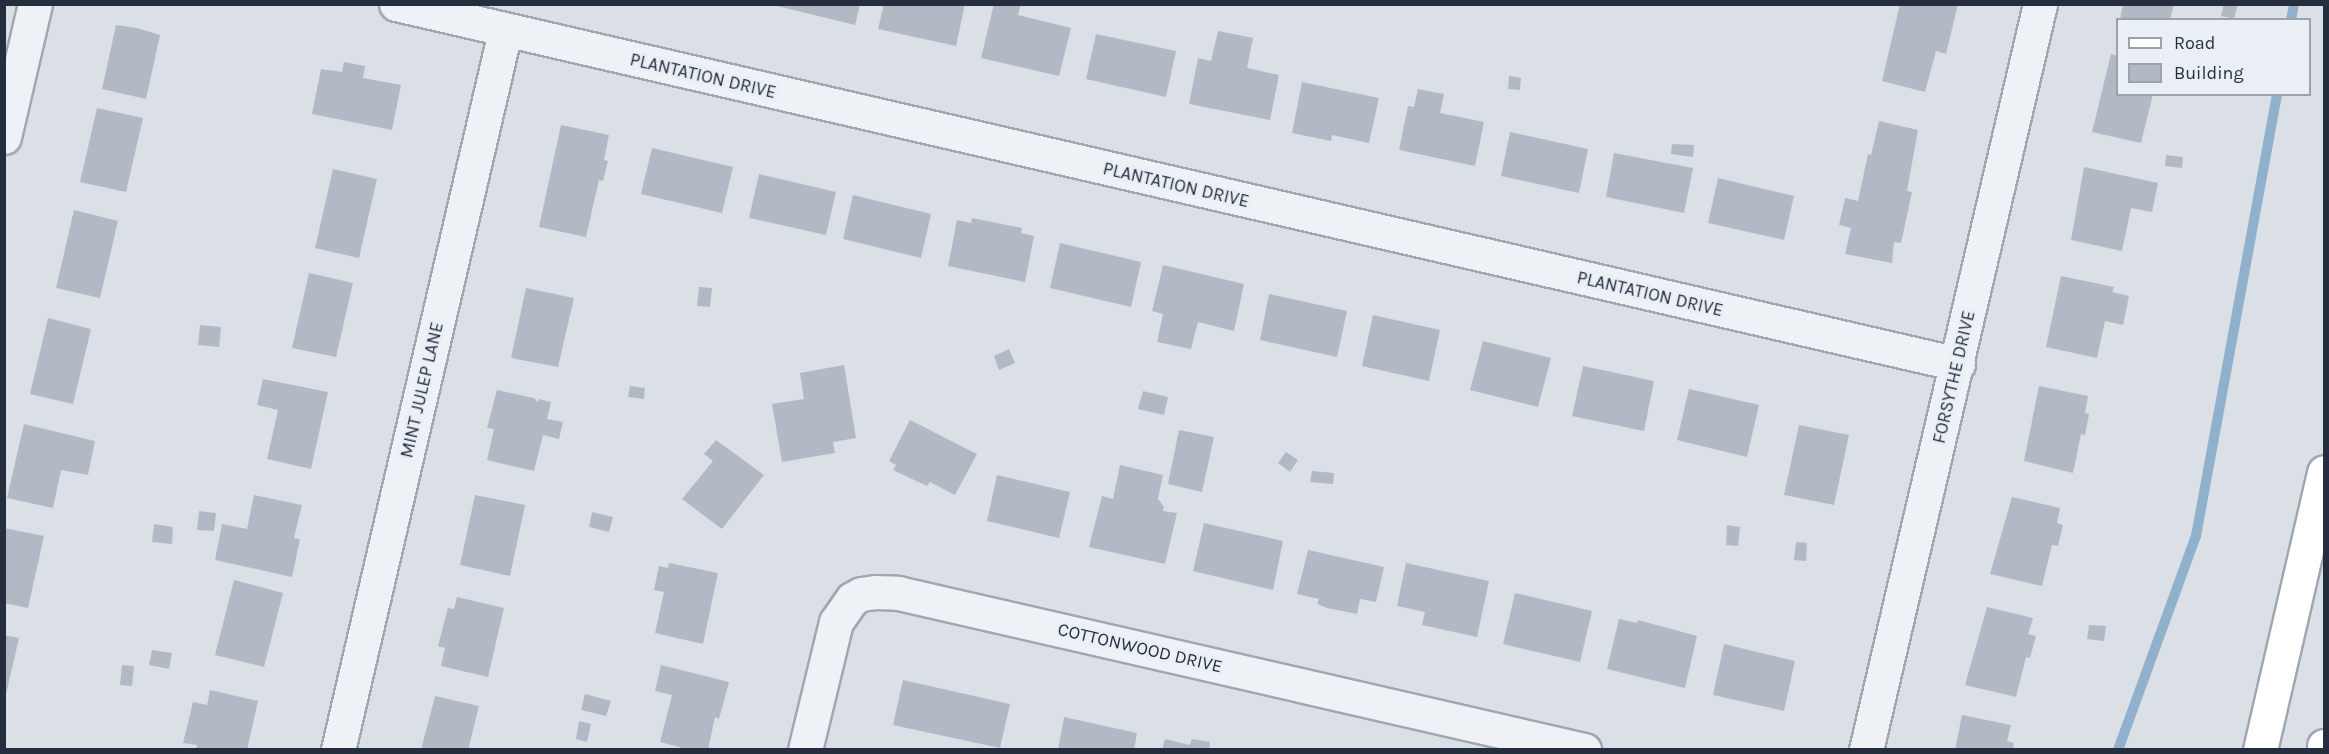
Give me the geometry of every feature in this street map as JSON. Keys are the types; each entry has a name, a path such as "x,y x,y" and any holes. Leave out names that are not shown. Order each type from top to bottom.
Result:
{"main road":[{"path":"2260,750 2325,472"}],"street":[{"path":"4,137 35,4"},
{"name":"PLANTATION DRIVE","path":"396,4 505,31 1958,364"},
{"name":"FORSYTHE DRIVE","path":"1866,750 1958,364 2040,4"},
{"name":"MINT JULEP LANE","path":"338,750 505,31"},
{"name":"COTTONWOOD DRIVE","path":"805,750 836,622 852,600 861,594 875,592 898,593 1584,750"}],"building":[{"path":"884,4 965,4 956,46 878,29"},
{"path":"994,4 1021,4 1018,15 1071,28 1059,76 981,58"},
{"path":"1900,4 1958,4 1946,54 1936,51 1925,92 1882,81"},
{"path":"2123,4 2174,4 2170,18 2120,18"},
{"path":"2224,4 2238,4 2234,18 2221,16"},
{"path":"773,5 860,5 855,25"},
{"path":"116,25 160,35 146,99 102,89"},
{"path":"1218,31 1253,38 1247,68 1279,75 1270,120 1189,104 1198,58 1211,61"},
{"path":"1096,34 1176,51 1166,97 1086,79"},
{"path":"2111,54 2116,55 2116,96 2153,96 2141,143 2092,132"},
{"path":"344,62 365,66 363,78 401,85 392,130 312,114 321,69 342,72"},
{"path":"1509,76 1521,78 1520,90 1508,89"},
{"path":"1302,82 1379,98 1369,143 1332,135 1331,141 1292,133"},
{"path":"1418,89 1444,94 1440,113 1484,122 1475,166 1399,150 1408,106 1414,107"},
{"path":"97,108 143,118 126,192 80,182"},
{"path":"1879,121 1918,130 1907,191 1912,192 1901,243 1894,242 1892,263 1845,254 1851,228 1839,225 1845,198 1858,201 1868,154 1871,155"},
{"path":"561,125 609,135 604,160 608,161 603,181 599,180 586,237 539,227"},
{"path":"1510,132 1588,149 1579,193 1501,176"},
{"path":"1672,144 1694,145 1693,157 1671,154"},
{"path":"652,148 733,167 722,213 641,194"},
{"path":"1614,153 1693,168 1684,213 1606,197"},
{"path":"2166,155 2183,157 2182,168 2165,166"},
{"path":"2084,167 2158,183 2152,212 2131,208 2122,251 2071,240"},
{"path":"333,169 377,179 359,258 315,248"},
{"path":"759,174 836,192 826,235 749,218"},
{"path":"1718,178 1794,196 1784,240 1708,223"},
{"path":"853,195 931,214 921,258 843,239"},
{"path":"74,210 118,221 100,298 56,288"},
{"path":"972,218 1022,228 1021,233 1034,236 1025,282 948,266 957,220 971,223"},
{"path":"1060,243 1141,262 1131,307 1050,288"},
{"path":"1163,265 1244,284 1234,331 1198,322 1191,349 1157,342 1163,314 1152,311"},
{"path":"309,273 353,283 336,357 292,348"},
{"path":"2061,276 2114,287 2112,292 2129,296 2123,325 2105,321 2097,358 2046,347"},
{"path":"699,287 712,288 710,307 697,306"},
{"path":"526,288 574,298 558,367 511,358"},
{"path":"1269,294 1347,311 1337,357 1260,340"},
{"path":"1373,315 1440,330 1429,381 1362,366"},
{"path":"48,318 91,329 73,404 30,394"},
{"path":"200,325 221,327 219,347 198,345"},
{"path":"1483,341 1551,358 1538,407 1470,390"},
{"path":"1009,349 1015,363 999,370 994,356"},
{"path":"844,365 856,438 833,442 835,453 782,462 772,404 804,399 800,373"},
{"path":"1583,366 1654,381 1644,431 1572,416"},
{"path":"263,379 328,392 311,469 267,459 278,410 257,405"},
{"path":"630,386 645,388 644,399 628,397"},
{"path":"2039,386 2088,396 2085,413 2089,414 2085,435 2081,434 2073,473 2024,461"},
{"path":"1689,389 1759,405 1747,457 1677,440"},
{"path":"497,390 534,398 538,402 539,399 551,402 547,419 563,422 559,439 543,435 534,471 487,460 494,429 487,428"},
{"path":"1143,391 1168,397 1164,415 1138,409"},
{"path":"910,420 977,454 955,495 930,482 927,486 893,470 896,465 889,461"},
{"path":"24,424 95,441 88,475 61,470 53,508 7,498"},
{"path":"1799,425 1849,435 1834,505 1784,495"},
{"path":"1179,430 1214,437 1202,492 1168,484"},
{"path":"716,440 764,475 722,529 682,499 713,461 704,454"},
{"path":"1286,452 1298,460 1290,472 1278,463"},
{"path":"1120,465 1163,475 1158,499 1164,507 1163,511 1177,513 1165,564 1089,547 1102,496 1113,499"},
{"path":"1312,471 1334,473 1333,484 1310,482"},
{"path":"997,475 1070,492 1059,538 987,521"},
{"path":"254,495 302,505 294,538 300,539 292,577 215,560 222,524 247,529"},
{"path":"475,495 525,505 510,576 460,565"},
{"path":"2012,497 2060,508 2057,523 2063,525 2058,546 2052,545 2042,586 1990,574"},
{"path":"199,511 216,513 214,531 197,530"},
{"path":"592,512 613,517 609,532 589,527"},
{"path":"1204,523 1283,541 1273,590 1193,571"},
{"path":"154,524 173,527 172,544 152,542"},
{"path":"1727,525 1740,527 1738,546 1726,545"},
{"path":"4,528 44,536 28,608 4,603"},
{"path":"1796,542 1807,543 1806,561 1794,560"},
{"path":"1308,550 1384,567 1376,602 1360,599 1357,614 1327,608 1317,604 1319,599 1297,594"},
{"path":"669,563 718,573 703,644 655,633 664,592 654,590 659,566 668,568"},
{"path":"1406,563 1489,581 1477,637 1422,625 1425,612 1397,606"},
{"path":"234,580 283,593 264,667 215,655"},
{"path":"1515,593 1592,611 1580,662 1503,644"},
{"path":"457,597 504,608 488,677 441,666 445,648 438,646 448,608 454,609"},
{"path":"1987,607 2033,618 2028,634 2036,636 2030,658 2026,657 2016,697 1965,685"},
{"path":"1619,619 1637,623 1638,620 1697,636 1685,688 1607,669"},
{"path":"2089,625 2106,626 2104,641 2087,639"},
{"path":"4,635 19,638 5,699 4,699"},
{"path":"1724,644 1795,661 1784,711 1713,695"},
{"path":"152,650 172,653 169,669 149,665"},
{"path":"122,665 134,666 132,686 120,685"},
{"path":"661,665 729,682 719,719 715,717 708,750 690,750 660,742 672,695 655,691"},
{"path":"903,680 1010,704 1000,748 893,725"},
{"path":"210,690 258,701 247,750 196,750 197,745 183,743 193,702 207,705"},
{"path":"585,694 611,701 606,716 581,710"},
{"path":"435,696 479,706 468,750 421,750"},
{"path":"1962,715 2011,725 2007,741 2014,743 2013,750 1955,750"},
{"path":"1064,717 1137,733 1134,750 1058,750"},
{"path":"579,721 591,724 587,742 576,739"},
{"path":"1165,739 1190,745 1192,739 1210,742 1209,750 1162,750"}],"waterway":[{"path":"2291,18 2294,4"},
{"path":"2118,750 2196,536 2277,96"}]}
